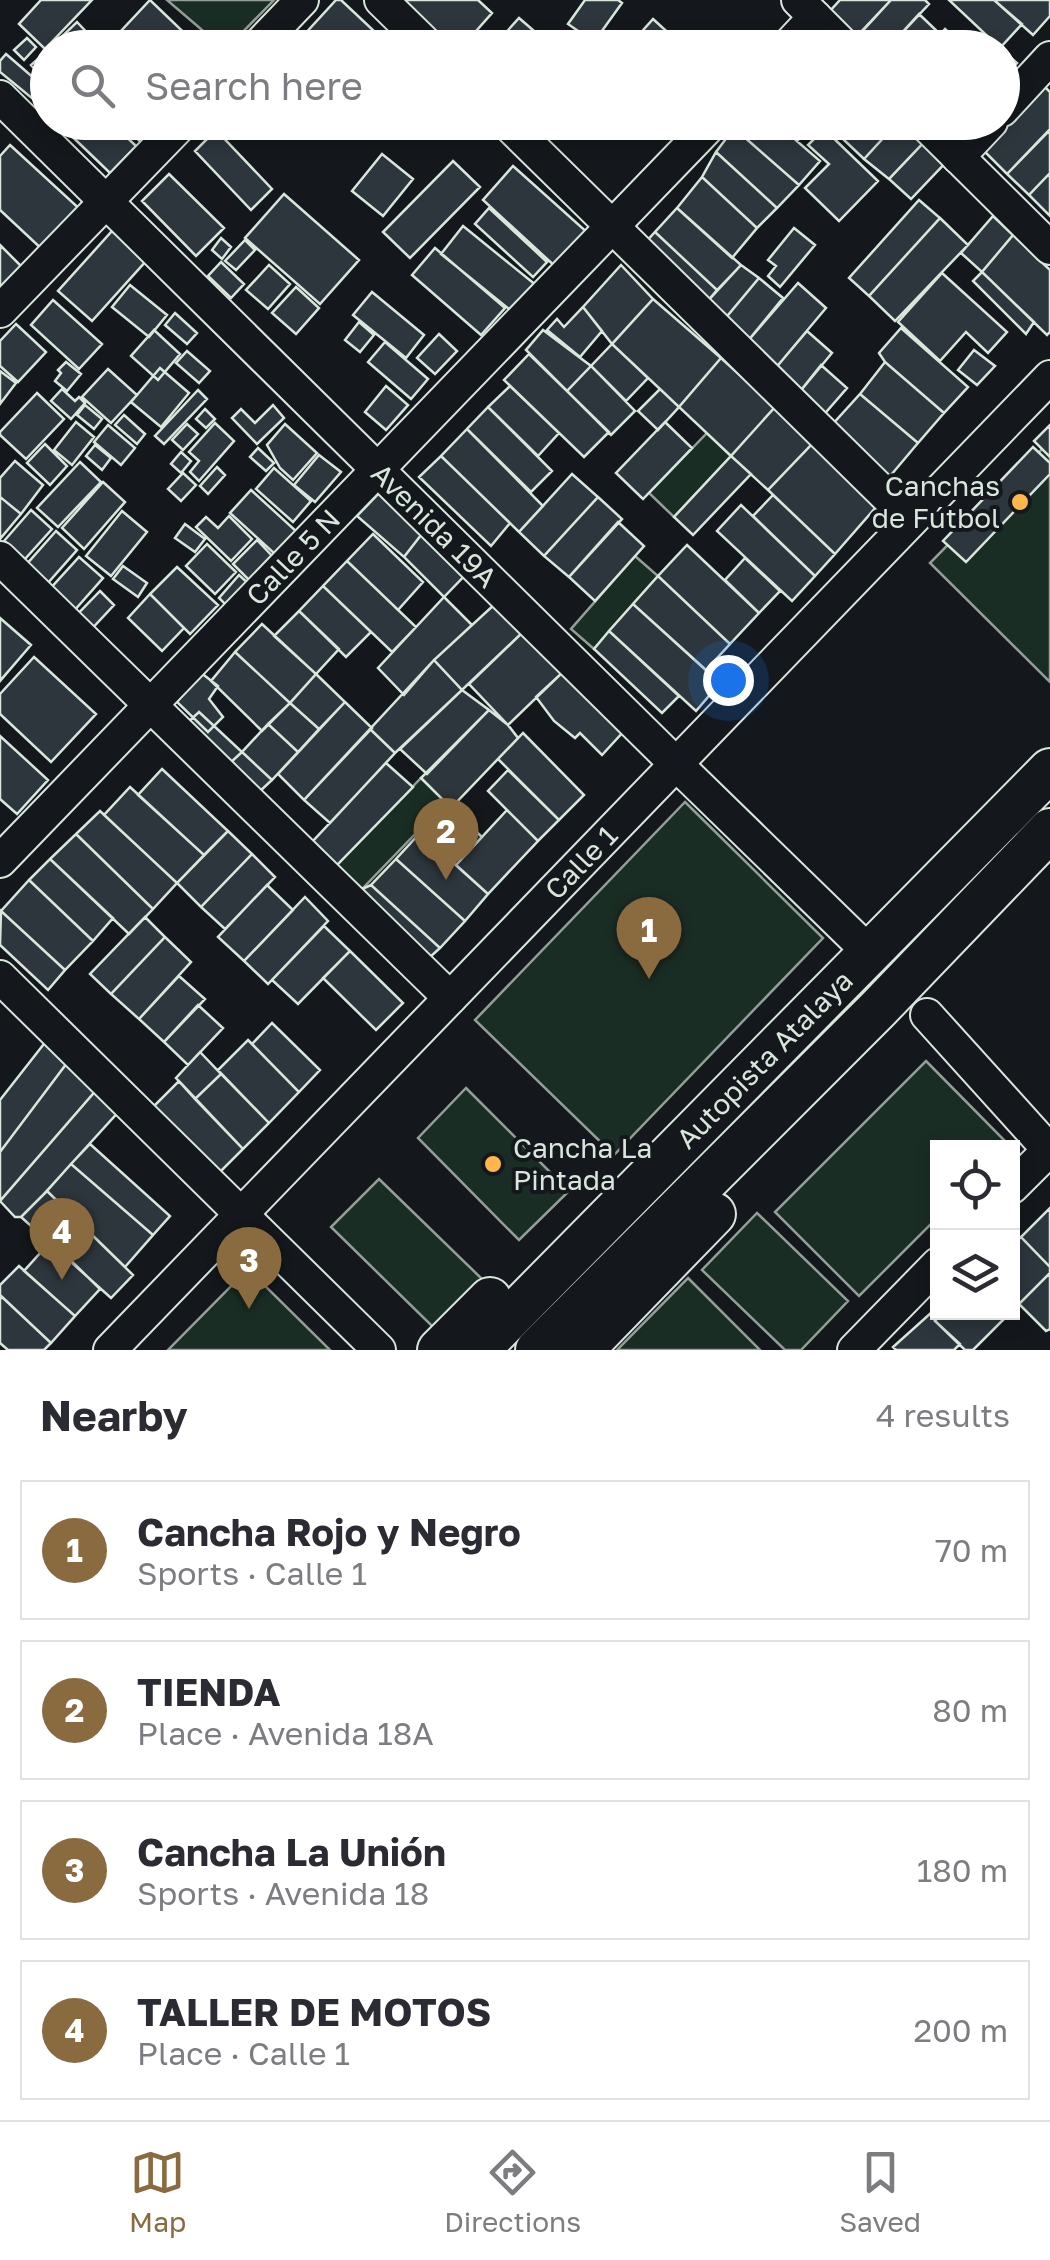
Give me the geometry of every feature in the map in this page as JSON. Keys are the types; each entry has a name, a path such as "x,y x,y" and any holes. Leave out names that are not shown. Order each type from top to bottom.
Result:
{"main road":[{"name":"Autopista Atalaya","path":"478,1350 1050,770"},
{"name":"Autopista Atalaya","path":"537,1350 1050,830"},
{"path":"439,1350 754,1040 813,1010"},
{"path":"582,1350 748,1178 829,1058"}],"street":[{"path":"273,30 302,0"},
{"path":"382,0 412,30"},
{"path":"794,30 806,5 829,30"},
{"path":"1020,90 1050,58"},
{"name":"Avenida 19A","path":"0,97 30,127"},
{"name":"Avenida 19A","path":"43,140 870,953"},
{"path":"0,312 166,140"},
{"path":"524,140 912,520"},
{"name":"Calle 5 N","path":"0,860 696,140"},
{"path":"940,140 1050,248"},
{"path":"958,158 974,140"},
{"name":"Calle 1","path":"110,1350 1050,377"},
{"path":"0,558 450,998"},
{"path":"0,976 380,1350"},
{"path":"927,1015 1050,1150 1020,1179"},
{"path":"855,1350 930,1272"}],"green space":[{"path":"167,0 274,0 245,30 202,30"},
{"path":"707,433 731,456 674,517 649,493"},
{"name":"Canchas de Fútbol","path":"1050,441 1050,682 930,563"},
{"path":"635,556 658,576 594,649 571,629"},
{"path":"421,778 446,802 362,889 337,865"},
{"path":"685,802 823,938 614,1155 475,1020"},
{"path":"926,1061 1004,1140 930,1140 930,1225 859,1296 775,1212"},
{"name":"Cancha La Pintada","path":"466,1088 569,1191 519,1240 418,1138"},
{"name":"Cancha La Pintada","path":"379,1179 482,1279 433,1327 331,1227"},
{"path":"757,1213 848,1301 801,1350 785,1350 702,1270"},
{"path":"248,1269 330,1350 168,1350"},
{"path":"688,1278 760,1350 617,1350"}],"building":[{"path":"41,0 92,0 63,30 30,30 30,35 19,24"},
{"path":"150,0 181,30 122,30"},
{"path":"336,0 341,0 373,30 308,30"},
{"path":"395,0 478,0 492,13 477,30 428,30"},
{"path":"585,0 622,3 603,30 577,30 568,24"},
{"path":"840,0 891,0 863,30 851,30 830,11"},
{"path":"891,0 925,0 929,4 905,30 864,30"},
{"path":"949,0 994,0 1022,24 1016,30 981,30"},
{"path":"994,0 1050,0 1050,16 1033,35"},
{"path":"919,14 936,30 904,30"},
{"path":"519,18 533,30 508,30"},
{"path":"653,19 665,30 643,30"},
{"path":"77,22 85,30 69,30"},
{"path":"27,38 30,41 30,54 24,60 14,50"},
{"path":"6,54 30,75 30,97 0,72 0,61"},
{"path":"1039,81 1050,92 1050,129 1007,174 978,145 983,140 1020,140 1020,101"},
{"path":"1050,130 1050,173 1029,195 1007,174"},
{"path":"76,140 130,140 136,146 110,173"},
{"path":"139,140 156,140 148,149"},
{"path":"206,140 225,140 272,189 251,210 195,151"},
{"path":"725,140 748,140 799,185 777,208 716,152"},
{"path":"748,140 796,140 820,161 799,185"},
{"path":"813,140 835,140 878,181 839,221 805,188 829,164 808,145"},
{"path":"844,140 881,140 864,159"},
{"path":"881,140 926,140 889,179 864,159"},
{"path":"926,140 949,159 911,199 889,179"},
{"path":"10,145 83,212 46,253 0,210 0,156"},
{"path":"716,152 777,208 757,228 702,177"},
{"path":"382,154 413,179 383,216 352,191"},
{"path":"453,161 480,187 410,258 383,232"},
{"path":"513,166 589,234 558,269 483,200"},
{"path":"1050,173 1050,216 1029,195"},
{"path":"169,174 224,228 196,256 142,201"},
{"path":"702,177 757,228 732,258 677,208"},
{"path":"284,194 359,260 320,304 245,238"},
{"path":"919,200 940,218 869,296 849,278"},
{"path":"489,208 547,262 533,277 475,224"},
{"path":"677,208 741,265 717,290 655,232"},
{"path":"993,216 1013,235 982,272 961,253"},
{"path":"940,218 968,245 895,321 869,296"},
{"path":"463,226 537,286 514,313 441,254"},
{"path":"794,228 815,245 780,287 768,276 776,266 768,260"},
{"path":"112,231 146,261 92,321 58,291"},
{"path":"655,232 717,290 706,303 644,244"},
{"path":"1013,235 1050,270 1047,335 982,272"},
{"path":"221,238 231,247 222,259 212,250"},
{"path":"245,240 255,250 236,270 225,261"},
{"path":"0,245 22,267 0,289"},
{"path":"435,248 505,308 481,335 412,275"},
{"path":"221,262 244,284 231,298 208,276"},
{"path":"269,265 290,284 268,309 246,290"},
{"path":"621,265 653,299 612,344 583,307"},
{"path":"741,265 759,278 723,321 706,303"},
{"path":"982,272 1034,322 1026,334 973,281"},
{"path":"942,273 1007,332 988,353 966,332 940,361 898,322"},
{"path":"759,278 783,298 747,342 723,321"},
{"path":"798,283 826,308 774,370 747,342"},
{"path":"130,285 167,315 149,337 112,307"},
{"path":"296,287 319,308 296,334 272,313"},
{"path":"372,292 424,335 406,358 353,315"},
{"path":"653,299 721,358 679,407 612,344"},
{"path":"53,300 102,344 79,369 31,325"},
{"path":"583,307 602,331 580,357 547,330 557,319 564,327"},
{"path":"175,313 197,333 187,344 165,325"},
{"path":"359,322 374,335 360,352 345,340"},
{"path":"16,324 46,352 18,382 0,366 0,341"},
{"path":"901,328 968,387 944,413 879,353"},
{"path":"154,330 180,354 158,380 131,356"},
{"path":"543,330 591,366 567,391 526,350"},
{"path":"807,331 832,353 798,394 774,370"},
{"path":"439,334 457,351 435,374 417,358"},
{"path":"385,342 428,379 411,399 368,362"},
{"path":"612,344 648,378 626,401 591,366"},
{"path":"974,350 995,366 977,385 958,370"},
{"path":"187,351 210,371 199,383 176,363"},
{"path":"529,354 609,432 584,457 504,380"},
{"path":"721,358 775,407 731,456 679,407"},
{"path":"66,362 81,374 67,391 55,381"},
{"path":"885,362 944,413 918,443 860,394"},
{"path":"821,365 847,388 821,418 798,394"},
{"path":"591,366 635,411 611,435 567,391"},
{"path":"160,368 189,393 161,427 131,402"},
{"path":"108,369 137,395 111,423 82,397"},
{"path":"0,371 16,383 0,404"},
{"path":"386,386 408,405 386,430 365,412"},
{"path":"510,386 559,433 538,456 488,407"},
{"path":"62,389 75,401 79,397 85,403 71,419 51,401"},
{"path":"660,389 679,407 658,430 638,411"},
{"path":"198,390 207,399 164,444 155,436"},
{"path":"37,393 64,419 26,459 0,432"},
{"path":"860,394 918,443 886,481 831,426"},
{"path":"85,405 102,419 94,429 77,415"},
{"path":"273,405 284,418 257,444 232,418 241,409 255,423"},
{"path":"488,407 552,471 531,492 467,429"},
{"path":"775,407 812,444 768,490 731,456"},
{"path":"205,409 215,419 206,428 196,419"},
{"path":"124,415 145,434 137,444 115,425"},
{"path":"76,422 94,437 72,465 54,450"},
{"path":"665,422 692,448 643,499 616,473"},
{"path":"215,423 234,441 199,481 190,472 199,461 189,452"},
{"path":"187,424 198,434 183,450 172,440"},
{"path":"285,424 317,453 293,480 280,468 267,445"},
{"path":"108,425 135,448 121,465 94,442"},
{"path":"1050,425 1050,457 1034,441"},
{"path":"467,429 543,506 519,532 441,456"},
{"path":"45,444 67,466 50,485 27,463"},
{"path":"812,444 877,506 835,554 768,490"},
{"path":"95,445 111,458 102,470 86,456"},
{"path":"1033,447 1050,463 1050,474 966,562 943,541"},
{"path":"258,448 274,463 266,471 250,457"},
{"path":"181,452 191,461 181,473 171,464"},
{"path":"319,455 341,472 315,502 294,485"},
{"path":"441,456 510,523 491,546 419,477"},
{"path":"731,456 751,474 693,535 674,517"},
{"path":"15,461 43,485 21,514 0,497 0,478"},
{"path":"80,462 101,482 58,527 37,508"},
{"path":"217,467 225,475 208,494 200,486"},
{"path":"274,468 311,501 293,522 256,489"},
{"path":"183,473 196,485 181,501 168,489"},
{"path":"572,474 598,497 544,556 519,532"},
{"path":"103,482 125,502 84,549 62,528"},
{"path":"384,488 428,526 404,557 357,516"},
{"path":"251,490 297,532 276,555 230,513"},
{"path":"773,495 835,554 815,576 753,516"},
{"path":"0,497 21,514 0,539"},
{"path":"598,497 622,519 569,577 544,556"},
{"path":"741,505 815,576 792,601 717,531"},
{"path":"31,510 52,529 25,559 4,541"},
{"path":"122,511 147,532 111,576 86,556"},
{"path":"229,516 252,539 231,561 196,527 206,517 218,528"},
{"path":"618,522 644,546 595,601 569,577"},
{"path":"185,524 205,539 195,552 175,538"},
{"path":"428,526 472,568 444,597 404,557"},
{"path":"56,531 77,550 47,584 26,565"},
{"path":"373,534 423,582 398,610 347,561"},
{"path":"257,540 274,558 251,582 233,564"},
{"path":"207,544 236,572 215,594 186,566"},
{"path":"687,545 759,613 730,644 658,576"},
{"path":"79,557 103,578 73,612 49,590"},
{"path":"745,558 780,591 759,613 725,580"},
{"path":"347,561 416,627 392,652 323,586"},
{"path":"123,566 147,583 138,597 113,579"},
{"path":"177,567 218,605 190,634 150,594"},
{"path":"239,575 249,584 228,607 219,598"},
{"path":"658,576 730,644 706,670 633,604"},
{"path":"323,586 371,632 346,657 299,611"},
{"path":"100,591 114,605 86,635 71,621"},
{"path":"150,594 184,628 162,651 128,618"},
{"path":"444,597 472,625 404,695 378,668"},
{"path":"496,603 524,631 462,690 434,660"},
{"path":"633,604 720,683 696,711 609,631"},
{"path":"299,611 339,649 316,674 274,636"},
{"path":"0,618 31,645 0,681"},
{"path":"262,624 316,674 290,703 235,652"},
{"path":"524,631 563,672 508,725 469,684"},
{"path":"609,631 679,696 662,713 594,649"},
{"path":"235,652 290,703 262,731 211,681"},
{"path":"34,657 96,714 51,762 0,714 0,694"},
{"path":"434,660 462,690 395,753 370,729"},
{"path":"200,672 218,686 209,699 223,717 208,732 177,702"},
{"path":"563,672 624,731 602,755 580,733 575,738 554,721 536,697"},
{"path":"316,674 345,702 319,729 290,703"},
{"path":"462,690 489,710 427,774 400,749"},
{"path":"345,702 372,728 304,800 278,774"},
{"path":"290,703 319,729 298,752 268,724"},
{"path":"489,710 518,738 451,808 421,778"},
{"path":"199,712 242,752 229,764 186,724"},
{"path":"268,724 298,752 272,780 242,752"},
{"path":"370,729 395,753 330,823 304,800"},
{"path":"523,733 584,795 559,820 498,759"},
{"path":"0,736 48,780 17,814 0,799"},
{"path":"242,752 272,780 258,793 229,764"},
{"path":"386,763 413,787 337,865 313,841"},
{"path":"162,769 228,831 204,855 138,795"},
{"path":"508,770 559,820 538,841 488,791"},
{"path":"130,787 204,855 177,883 104,815"},
{"path":"451,808 482,837 456,865 424,837"},
{"path":"507,810 538,841 488,894 456,865"},
{"path":"100,811 177,883 153,909 76,834"},
{"path":"228,831 252,854 201,907 177,883"},
{"path":"420,833 488,894 465,921 396,859"},
{"path":"76,834 153,909 129,934 50,859"},
{"path":"252,854 275,877 225,929 201,907"},
{"path":"50,859 113,918 93,941 29,880"},
{"path":"396,859 465,921 440,948 371,885"},
{"path":"29,880 93,941 65,970 1,911"},
{"path":"267,885 293,910 244,961 218,937"},
{"path":"371,885 440,948 429,958 362,889"},
{"path":"305,897 328,921 268,984 244,961"},
{"path":"1,911 65,970 48,990 0,945"},
{"path":"145,917 165,937 111,994 90,974"},
{"path":"324,926 350,951 298,1004 272,980"},
{"path":"165,937 191,962 139,1019 111,994"},
{"path":"350,951 403,1003 376,1030 323,978"},
{"path":"179,976 205,999 164,1042 139,1019"},
{"path":"198,1005 223,1028 188,1065 164,1042"},
{"path":"272,1023 320,1070 299,1092 252,1044"},
{"path":"47,1040 70,1059 0,1152 0,1100"},
{"path":"248,1040 299,1092 269,1123 218,1070"},
{"path":"200,1052 221,1074 195,1099 176,1078"},
{"path":"70,1059 98,1088 0,1201 0,1152"},
{"path":"221,1074 269,1123 243,1149 195,1099"},
{"path":"179,1081 243,1149 219,1173 154,1106"},
{"path":"98,1088 121,1109 42,1196 21,1217 15,1217 0,1201"},
{"path":"90,1144 170,1216 153,1235 71,1164"},
{"path":"71,1164 153,1235 125,1267 47,1191"},
{"path":"47,1191 133,1275 111,1298 21,1217"},
{"path":"1050,1208 1050,1267 1021,1237"},
{"path":"1020,1238 1050,1267 1050,1273 1020,1303"},
{"path":"51,1241 100,1289 75,1316 24,1271"},
{"path":"19,1266 75,1316 51,1343 0,1295 0,1285"},
{"path":"1050,1273 1050,1329 1046,1331 1020,1303"},
{"path":"2,1297 51,1343 44,1350 8,1350 0,1343"},
{"path":"930,1314 930,1320 960,1344 954,1350 893,1347"},
{"path":"1003,1320 973,1350 965,1350 935,1321"}],"place":[{"name":"Canchas de Fútbol","path":"1020,502"},
{"name":"TIENDA","path":"446,880"},
{"name":"Cancha Rojo y Negro","path":"649,979"},
{"name":"Cancha La Pintada","path":"493,1164"},
{"name":"TALLER DE MOTOS","path":"62,1280"},
{"name":"Cancha La Unión","path":"249,1309"}]}
